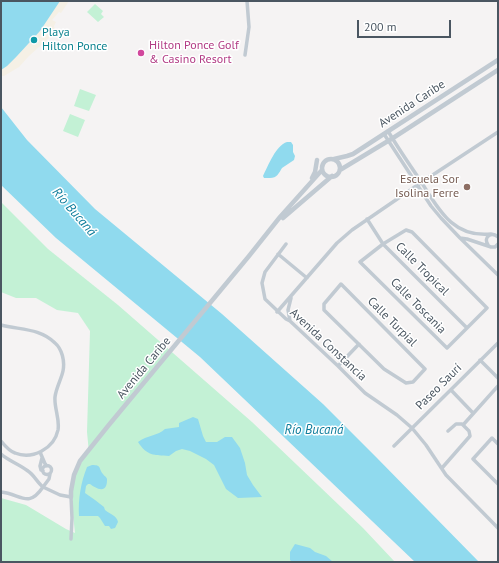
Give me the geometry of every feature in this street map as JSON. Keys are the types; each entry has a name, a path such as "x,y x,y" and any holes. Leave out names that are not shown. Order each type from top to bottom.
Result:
{"street":[{"path":"245,55 249,27 247,1"},
{"name":"Avenida Caribe","path":"334,159 353,154 498,60"},
{"name":"Avenida Caribe","path":"340,170 390,140 498,70"},
{"path":"386,132 431,206 498,276"},
{"name":"Avenida Constancia","path":"498,132 352,230 337,243 277,312 290,321 365,393 397,415 412,428 426,445 446,475 498,528"},
{"path":"390,140 422,182 434,202 447,219 462,230 481,235 494,234 498,237"},
{"path":"330,159 334,159 338,162 340,170 337,174 327,176 322,170 323,164 330,159"},
{"path":"311,182 315,172 317,160"},
{"name":"Avenida Caribe","path":"70,539 72,518 71,491 74,475 80,461 322,170"},
{"name":"Avenida Caribe","path":"274,226 332,176"},
{"name":"Calle Tropical","path":"367,219 383,244 467,328"},
{"name":"Calle Toscania","path":"406,230 412,232 487,308 447,348 360,262 383,244 406,230"},
{"path":"488,245 486,239 491,234"},
{"path":"460,238 492,247 495,247 498,244"},
{"path":"473,250 473,245 476,242"},
{"path":"277,312 265,299 262,283 265,272 286,244"},
{"path":"278,254 307,278"},
{"name":"Calle Turpial","path":"341,284 425,369 413,382 406,383 384,369 358,344 324,310 324,304 341,284"},
{"path":"290,321 288,310 291,297"},
{"path":"1,325 43,334 54,342 60,350 64,365 55,397 55,407 58,420 58,430 55,439 40,452 29,454 20,454 10,450 1,442"},
{"name":"Paseo Saurí","path":"394,446 498,343"},
{"path":"338,366 358,344"},
{"path":"480,360 498,378"},
{"path":"463,425 498,386"},
{"path":"451,390 473,413"},
{"path":"442,468 470,436 469,431 462,424 456,424 448,431"},
{"path":"498,444 492,438 473,459 498,484"},
{"path":"1,492 24,499 34,498 49,478 52,471 49,466 46,466 40,452"},
{"path":"1,454 9,461 29,471 37,482 43,487 60,495 71,497"},
{"path":"42,458 40,467 41,470 43,470 46,475 50,474"},
{"path":"43,470 46,466"}],"green space":[{"path":"95,4 103,11 101,14 104,17 98,22 87,12"},
{"path":"80,89 96,95 89,111 74,106"},
{"path":"70,114 85,120 78,137 63,131"},
{"path":"1,202 48,249 118,305 252,422 363,528 395,562 1,562 1,498 26,505 75,533 72,497 74,480 82,462 89,453 87,432 90,331 78,313 57,310 36,298 16,298 1,292"}],"sand":[{"name":"Playa Hilton Ponce","path":"52,1 69,1 61,13 59,12 52,20 56,22 54,26 55,29 51,36 19,67 4,76 1,76 1,60"}],"water":[{"path":"1,1 60,1 40,31 7,66 1,70"},
{"name":"Río Bucaná","path":"1,107 27,140 95,209 222,314 323,404 479,562 415,562 200,357 56,238 1,185"},
{"path":"287,142 291,142 293,145 293,152 295,156 294,160 282,168 276,176 272,178 264,178 263,176 276,151"},
{"path":"193,417 198,419 206,442 217,442 225,437 232,437 240,448 247,475 262,497 238,498 226,489 214,465 190,451 182,449 169,456 155,455 141,447 138,442 165,429 179,427 179,423"},
{"path":"92,465 99,467 107,478 107,484 105,488 101,489 88,484 86,486 85,493 116,518 118,522 115,528 111,529 109,526 105,526 98,516 79,516 80,491 83,479 87,467"},
{"path":"295,544 310,548 315,552 326,556 333,562 292,562 290,560 290,552"}],"place":[{"name":"Playa Hilton Ponce","path":"34,40"},
{"name":"Hilton Ponce Golf & Casino Resort","path":"141,53"},
{"name":"Escuela Sor Isolina Ferre","path":"467,187"}]}
